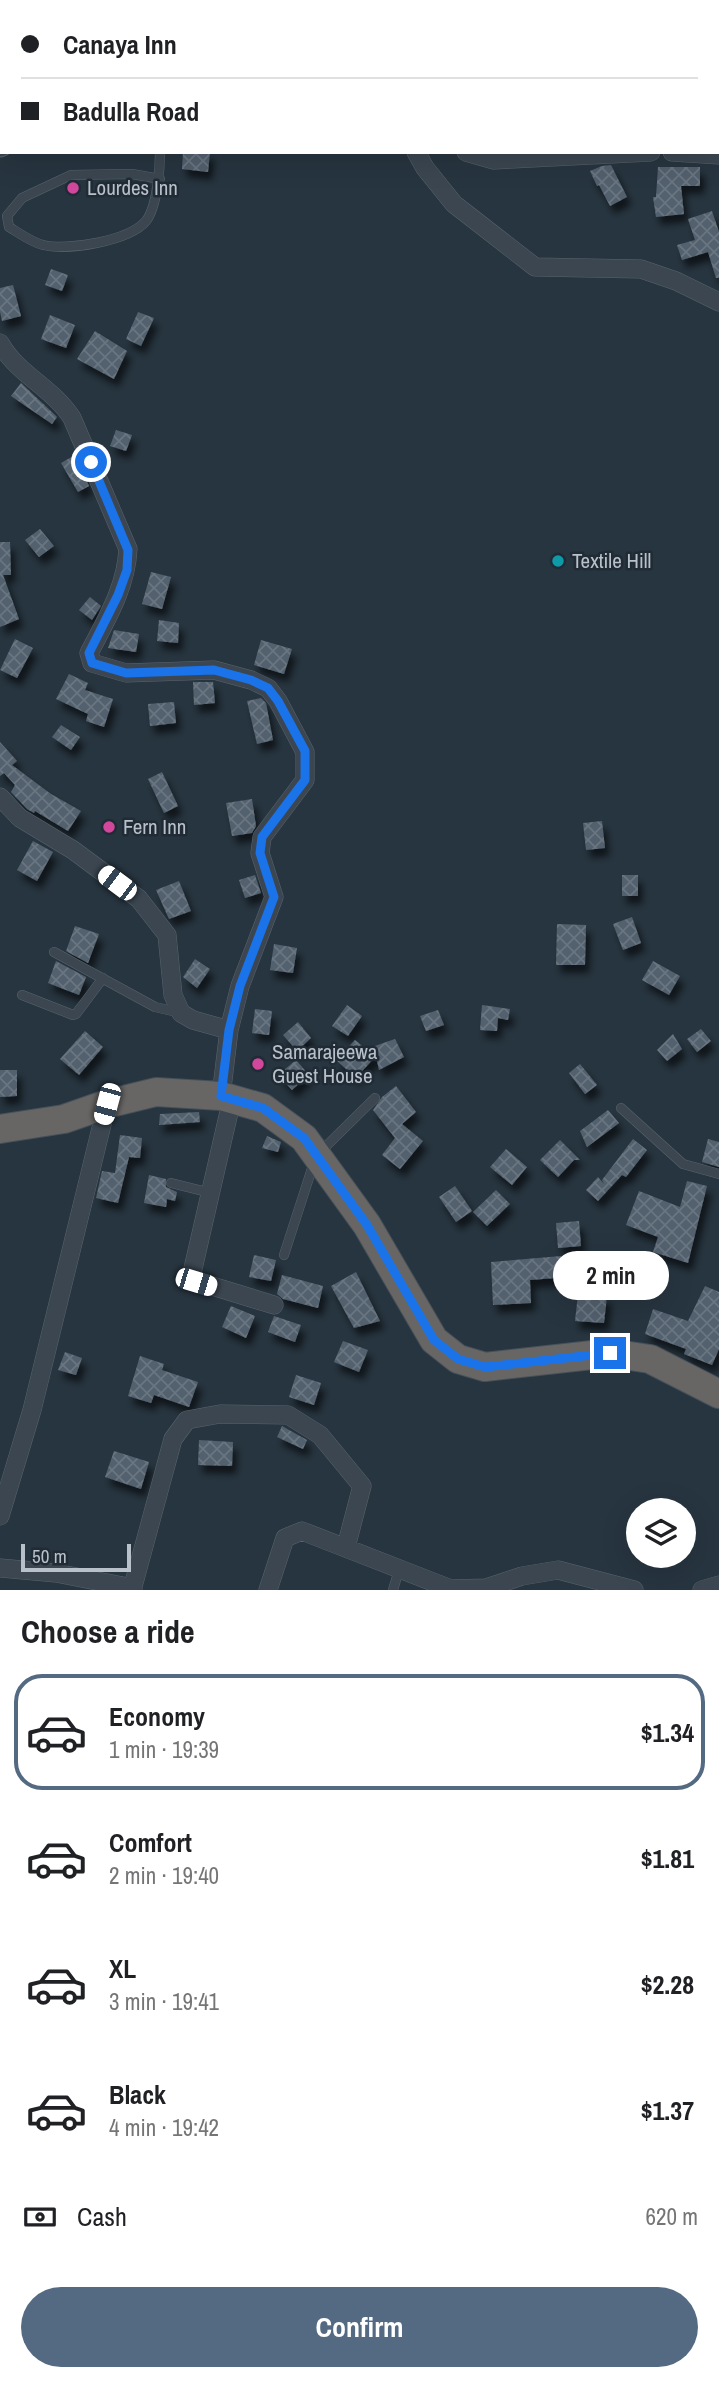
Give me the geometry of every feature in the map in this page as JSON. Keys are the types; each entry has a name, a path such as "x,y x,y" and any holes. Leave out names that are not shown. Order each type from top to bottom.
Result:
{"highway":[{"path":"0,1129 64,1119 107,1104 156,1092 227,1098 263,1108 304,1138 367,1225 434,1340 458,1359 485,1367 610,1353 650,1359 719,1394"}],"street":[{"path":"417,154 454,204 535,267 642,269 676,281 719,302"},
{"path":"473,154 494,160 611,154"},
{"path":"0,343 9,359 64,405 128,550 127,570 118,595 89,653 92,663 126,673 214,670 251,680 268,688 278,701 305,751 305,780 262,837 260,853 274,897 240,986 229,1030 227,1098 211,1193 192,1273 196,1282 274,1305"},
{"path":"0,797 20,818 73,850 139,900 167,935 173,995 181,1013 193,1020 229,1030"},
{"path":"0,1516 32,1410 107,1104"},
{"path":"0,1568 55,1573 133,1589 173,1439 187,1420 220,1414 288,1415 320,1435 362,1486 346,1547"},
{"path":"268,1590 285,1538 302,1531 451,1589 486,1588 522,1576 558,1570 634,1590"},
{"path":"702,1590 719,1585"}],"lane":[{"path":"160,154 160,179 147,220 127,235 84,246 43,245 9,227 6,216 22,198 71,175 132,174 160,179"},
{"path":"54,952 155,1007 181,1013"},
{"path":"22,995 73,1015 80,1011 103,978"},
{"path":"284,1255 316,1156 375,1098"},
{"path":"621,1108 684,1164 719,1174"},
{"path":"172,1183 211,1193"},
{"path":"393,1590 399,1570"}],"building":[{"path":"183,154 210,154 208,172 182,169"},
{"path":"611,165 627,197 610,206 590,171"},
{"path":"658,167 700,167 700,186 681,186 684,214 656,217 653,197 656,197"},
{"path":"712,211 719,232 719,278 716,278 708,252 682,260 677,245 695,240 688,219"},
{"path":"51,269 68,275 62,291 45,285"},
{"path":"13,285 21,316 2,321 0,288"},
{"path":"138,312 154,318 141,346 126,339"},
{"path":"50,315 75,325 66,348 41,339"},
{"path":"95,331 127,351 114,379 77,359"},
{"path":"21,383 57,417 52,424 11,396"},
{"path":"116,430 132,435 126,451 110,446"},
{"path":"75,455 89,486 78,492 61,463"},
{"path":"40,529 54,546 39,557 25,540"},
{"path":"0,542 10,542 11,575 3,575 19,619 0,627"},
{"path":"151,572 171,577 162,609 142,604"},
{"path":"90,597 101,606 92,620 79,610"},
{"path":"159,620 179,623 178,643 157,641"},
{"path":"114,630 139,634 136,652 108,648"},
{"path":"15,639 33,648 17,678 0,670"},
{"path":"261,640 292,649 284,674 254,665"},
{"path":"69,674 88,683 85,690 113,699 104,727 86,721 88,714 56,699"},
{"path":"193,682 213,682 215,703 194,705"},
{"path":"261,698 266,703 273,740 257,744 247,701"},
{"path":"174,702 176,723 150,726 148,704"},
{"path":"61,725 80,737 71,750 52,737"},
{"path":"0,742 17,761 12,765 51,794 81,811 68,831 27,809 11,792 15,785 4,773 0,776"},
{"path":"162,772 178,806 164,813 148,779"},
{"path":"252,799 256,826 252,833 232,836 226,803"},
{"path":"602,821 605,848 586,850 583,823"},
{"path":"33,841 53,852 37,881 17,870"},
{"path":"255,875 261,893 245,898 239,880"},
{"path":"622,875 638,875 638,896 622,896"},
{"path":"179,881 191,911 169,919 156,890"},
{"path":"632,917 641,943 623,950 613,924"},
{"path":"557,924 586,925 585,965 556,965"},
{"path":"75,926 99,934 88,963 66,951"},
{"path":"274,944 297,948 293,973 270,970"},
{"path":"195,959 210,969 197,988 183,977"},
{"path":"56,961 86,977 79,995 48,983"},
{"path":"653,961 680,976 669,995 642,980"},
{"path":"347,1005 362,1016 348,1036 332,1026"},
{"path":"482,1005 510,1009 508,1020 498,1018 497,1031 480,1030"},
{"path":"255,1009 272,1011 269,1035 252,1033"},
{"path":"438,1010 444,1025 426,1031 420,1016"},
{"path":"298,1022 311,1038 297,1051 283,1035"},
{"path":"701,1029 711,1041 697,1052 687,1039"},
{"path":"85,1031 103,1047 79,1075 60,1059"},
{"path":"673,1034 682,1049 667,1061 657,1050"},
{"path":"395,1039 404,1057 379,1070 376,1056 356,1078 336,1060 355,1040 366,1049"},
{"path":"296,1060 309,1075 292,1090 278,1075"},
{"path":"580,1064 597,1085 585,1094 569,1073"},
{"path":"0,1070 17,1070 17,1096 0,1097"},
{"path":"396,1086 416,1112 402,1124 423,1141 400,1169 382,1155 395,1138 373,1110 382,1097"},
{"path":"608,1110 619,1123 587,1147 580,1131"},
{"path":"199,1112 200,1122 159,1125 160,1114"},
{"path":"120,1135 142,1138 140,1158 129,1157 118,1203 96,1198 102,1171 115,1173"},
{"path":"267,1136 281,1142 278,1152 262,1148"},
{"path":"633,1139 647,1150 626,1177 622,1175 598,1201 586,1190 598,1177 604,1184 602,1180"},
{"path":"708,1139 719,1142 719,1167 702,1162"},
{"path":"560,1140 580,1160 574,1160 558,1177 540,1160"},
{"path":"506,1149 527,1167 512,1185 490,1167"},
{"path":"149,1175 166,1179 166,1187 177,1192 175,1201 167,1199 166,1207 144,1203"},
{"path":"687,1181 707,1186 688,1263 653,1252 658,1237 626,1225 639,1191 680,1207"},
{"path":"455,1186 472,1211 456,1222 439,1197"},
{"path":"496,1190 510,1204 487,1226 473,1212"},
{"path":"579,1221 581,1246 558,1248 556,1223"},
{"path":"254,1255 276,1260 271,1281 249,1277"},
{"path":"561,1256 569,1277 530,1280 531,1303 493,1305 491,1262"},
{"path":"356,1272 380,1321 354,1328 331,1286"},
{"path":"282,1275 323,1286 318,1308 283,1299 277,1294"},
{"path":"705,1286 719,1292 719,1349 712,1365 684,1354 686,1349 645,1334 653,1309 688,1321"},
{"path":"578,1294 607,1296 604,1323 575,1321"},
{"path":"231,1306 255,1316 246,1338 222,1327"},
{"path":"274,1316 301,1325 295,1342 268,1332"},
{"path":"343,1341 368,1350 359,1372 334,1362"},
{"path":"65,1352 82,1358 76,1375 58,1370"},
{"path":"140,1356 164,1364 162,1370 198,1382 189,1407 154,1395 151,1403 128,1396"},
{"path":"296,1375 321,1383 314,1405 289,1397"},
{"path":"282,1426 307,1440 303,1449 277,1437"},
{"path":"199,1440 233,1442 232,1466 198,1465"},
{"path":"114,1451 149,1462 141,1489 105,1477"}],"place":[{"name":"Lourdes Inn","path":"73,188"},
{"name":"Textile Hill","path":"558,561"},
{"name":"Fern Inn","path":"109,827"},
{"name":"Samarajeewa Guest House","path":"258,1064"}],"route":[{"path":"91,462 128,550 127,570 118,595 89,653 92,663 126,673 214,670 251,680 268,688 278,701 305,751 305,780 262,837 260,853 274,897 240,986 229,1030 221,1096 263,1108 304,1138 367,1225 434,1340 458,1359 485,1367 610,1353"}]}
